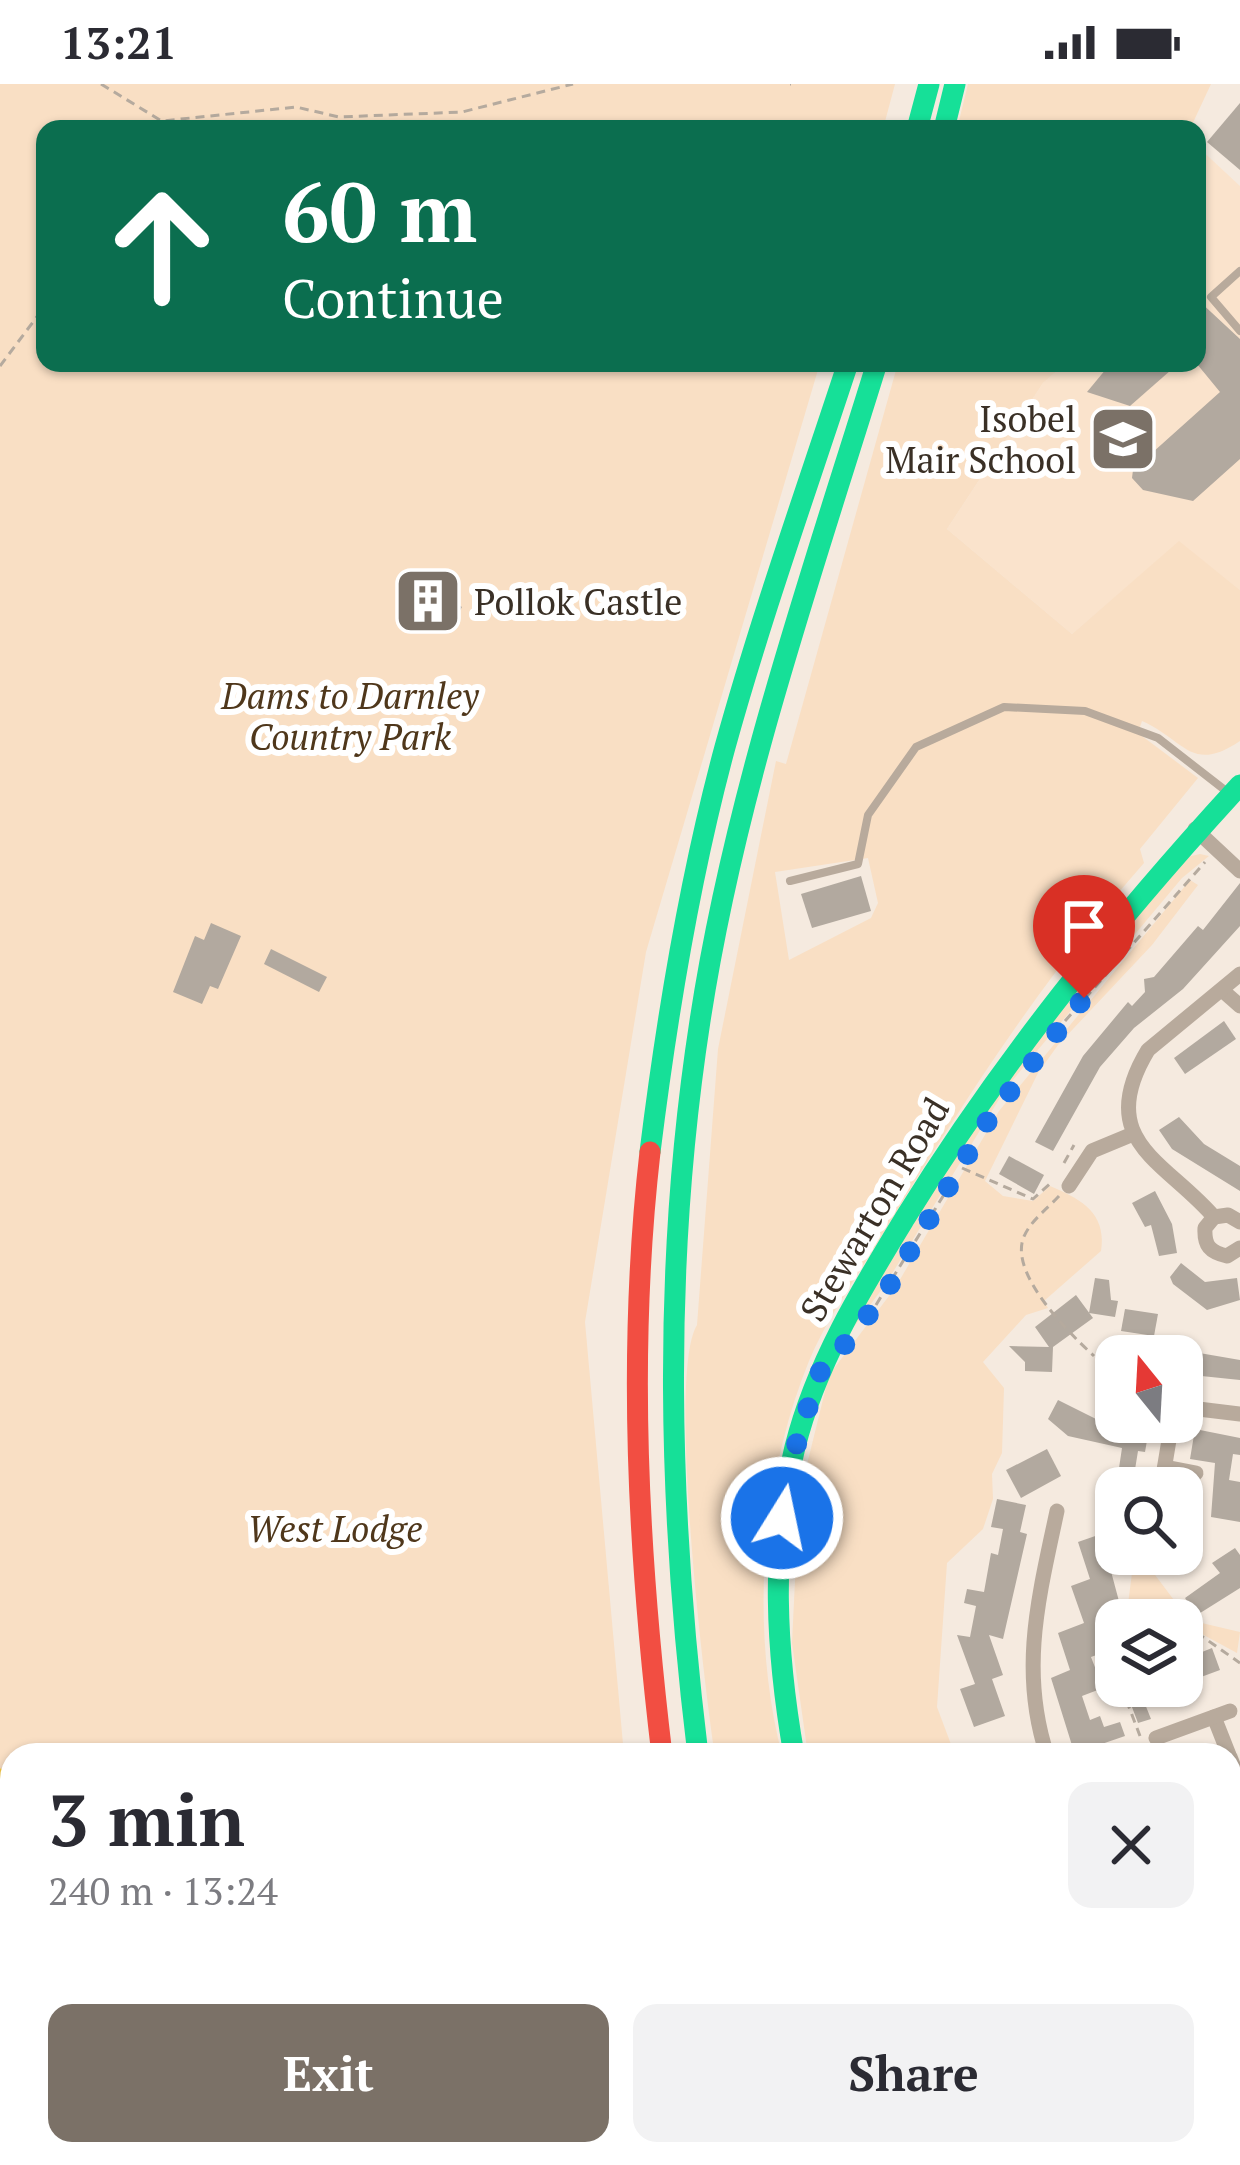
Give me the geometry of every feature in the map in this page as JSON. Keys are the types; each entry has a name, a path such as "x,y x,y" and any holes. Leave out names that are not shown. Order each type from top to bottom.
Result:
{"main road":[{"path":"919,120 929,84"},
{"path":"946,120 956,84"},
{"path":"661,1743 647,1630 638,1418 642,1242 661,1064 710,806 774,586 845,372"},
{"path":"697,1743 677,1558 672,1392 679,1211 694,1074 719,918 754,773 874,372"},
{"name":"Stewarton Road","path":"792,1743 778,1636 779,1552 790,1472 817,1376 836,1335 982,1093 1069,975 1195,829 1236,790"}],"street":[{"path":"1195,829 1240,871"},
{"path":"1214,1217 1150,1162 1133,1134 1134,1085 1148,1050 1240,974"},
{"path":"1223,991 1240,1006"},
{"path":"1069,1186 1093,1151 1133,1134"},
{"path":"1240,1222 1228,1215 1214,1217 1205,1228 1204,1242 1213,1253 1227,1256 1240,1248"},
{"path":"1203,1410 1240,1414"},
{"path":"1165,1467 1169,1443"},
{"path":"1044,1743 1030,1685 1032,1628 1057,1511"},
{"path":"1149,1741 1222,1714 1228,1743"}],"lane":[{"path":"1238,276 1210,297 1240,331"},
{"path":"790,881 858,864 868,815 916,747 1004,707 1085,711 1159,737 1236,790"}],"path":[{"path":"101,84 160,120"},
{"path":"172,120 296,107 339,117 462,112 572,84"},
{"path":"0,366 36,318"},
{"path":"1058,1028 1184,880 1217,851"},
{"path":"870,1313 961,1167 1033,1199 1050,1186 1075,1144 1093,1151"},
{"path":"1069,1186 1024,1235 1019,1256 1078,1342 1095,1357"},
{"path":"1203,1637 1240,1663"},
{"path":"1131,1707 1149,1741"}],"shaded area":[{"name":"Isobel Mair School","path":"1206,154 1240,186 1240,590 1179,542 1072,634 947,529 1043,383 1056,372 1206,372"}],"green space":[{"name":"Dams to Darnley Country Park","path":"0,84 895,84 885,120 36,120 36,372 817,372 646,952 585,1322 623,1743 0,1743"},
{"path":"968,84 1211,84 1194,120 959,120"},
{"path":"895,372 1056,372 1043,383 947,529 1072,634 1179,541 1240,590 1240,741 1199,754 1142,721 1138,733 1198,778 1140,849 1144,863 1039,994 976,1086 846,1293 809,1361 780,1455 765,1556 766,1657 780,1743 713,1743 691,1532 689,1355 697,1325 718,1049 776,761 786,764","holes":["868,858 878,903 871,918 789,960 775,872"]},
{"path":"1209,856 1182,878 1006,1088 885,1285 839,1347 979,1115 1071,987 1187,857"},
{"path":"1190,880 1198,885 1152,945 1058,1045 1038,1073 985,1181 1003,1196 1033,1201 1050,1186 1061,1191 1096,1217 1102,1238 1101,1251 1044,1301 1048,1308 1026,1315 983,1362 1004,1388 1002,1453 992,1474 993,1499 983,1529 947,1563 937,1707 950,1743 806,1743 792,1643 799,1497 829,1375 895,1288 999,1111"},
{"path":"1132,1575 1155,1575 1173,1599 1129,1599"},
{"path":"1203,1623 1240,1632 1237,1653 1203,1635"}],"building":[{"path":"1240,103 1240,170 1207,142"},
{"path":"1206,307 1240,339 1240,459 1193,501 1143,490 1132,478 1133,470 1220,392 1204,372"},
{"path":"1104,372 1169,372 1130,406 1087,392"},
{"name":"Pollok Castle","path":"410,577 427,584 431,577 450,587 445,595 462,607 452,625 428,619 403,602 399,594"},
{"path":"861,876 871,911 812,928 801,894"},
{"path":"1240,883 1240,926 1183,989 1134,1028 1100,1067 1053,1151 1035,1142 1083,1056 1128,1002 1132,1006 1145,992 1144,979 1154,977 1198,926 1203,930"},
{"path":"211,923 241,936 218,989 210,986 202,1004 173,992 195,936 204,940"},
{"path":"271,949 327,977 319,992 264,964"},
{"path":"1224,1021 1236,1039 1185,1074 1174,1058"},
{"path":"1179,1117 1204,1144 1240,1166 1240,1191 1172,1149 1159,1130"},
{"path":"1009,1156 1044,1175 1034,1194 999,1174"},
{"path":"1155,1191 1172,1224 1177,1253 1159,1256 1151,1225 1145,1227 1132,1203"},
{"path":"1181,1263 1205,1282 1237,1278 1240,1300 1207,1310 1173,1284 1170,1277"},
{"path":"1095,1278 1109,1280 1111,1300 1118,1301 1115,1317 1089,1313"},
{"path":"1076,1295 1093,1318 1053,1347 1052,1372 1025,1371 1025,1362 1009,1346 1049,1347 1035,1327"},
{"path":"1125,1309 1158,1314 1154,1335 1121,1331"},
{"path":"1203,1354 1240,1360 1240,1380 1203,1376"},
{"path":"1058,1400 1095,1418 1095,1442 1068,1436 1048,1419"},
{"path":"1203,1431 1240,1438 1240,1455 1233,1454 1229,1480 1240,1482 1240,1522 1211,1517 1215,1463 1190,1459 1193,1443 1203,1443"},
{"path":"1100,1443 1147,1443 1145,1452 1138,1451 1135,1467 1119,1467 1122,1448"},
{"path":"1047,1449 1061,1476 1021,1498 1006,1470"},
{"path":"997,1499 1026,1505 1020,1532 1027,1534 1003,1639 989,1635 1003,1675 992,1679 1005,1716 974,1727 960,1689 975,1684 957,1635 970,1637 976,1606 964,1603 967,1589 984,1592 991,1553 998,1555 1003,1529 991,1527"},
{"path":"1095,1536 1095,1575 1112,1575 1118,1599 1095,1599 1095,1656 1091,1657 1095,1691 1082,1696 1090,1720 1100,1716 1104,1727 1120,1722 1125,1736 1105,1743 1071,1743 1051,1678 1070,1670 1058,1633 1084,1623 1071,1586 1090,1579 1078,1542"},
{"path":"1235,1548 1240,1555 1240,1588 1203,1611 1203,1599 1185,1598 1220,1573 1212,1563"},
{"path":"1212,1648 1220,1670 1203,1676 1203,1652"},
{"path":"1132,1707 1146,1707 1151,1719 1138,1723"}],"traffic: fast":[{"path":"919,120 929,84"},
{"path":"946,120 955,84"},
{"path":"650,1152 680,948 712,797 754,650 845,372"},
{"path":"697,1743 680,1571 673,1388 679,1205 688,1113 715,937 753,771 874,372"},
{"path":"792,1743 778,1601 782,1524 795,1447 827,1357 889,1245 981,1103 1105,940 1240,785"}],"traffic: jam":[{"path":"650,1152 639,1303 638,1454 661,1743"}],"place":[{"name":"Isobel Mair School","path":"1123,439"},
{"name":"Pollok Castle","path":"428,601"}],"route":[{"path":"782,1518 798,1437 823,1364 842,1348 884,1295 990,1117 1084,998"}],"park label":[{"name":"West Lodge","path":"335,1528"}]}
